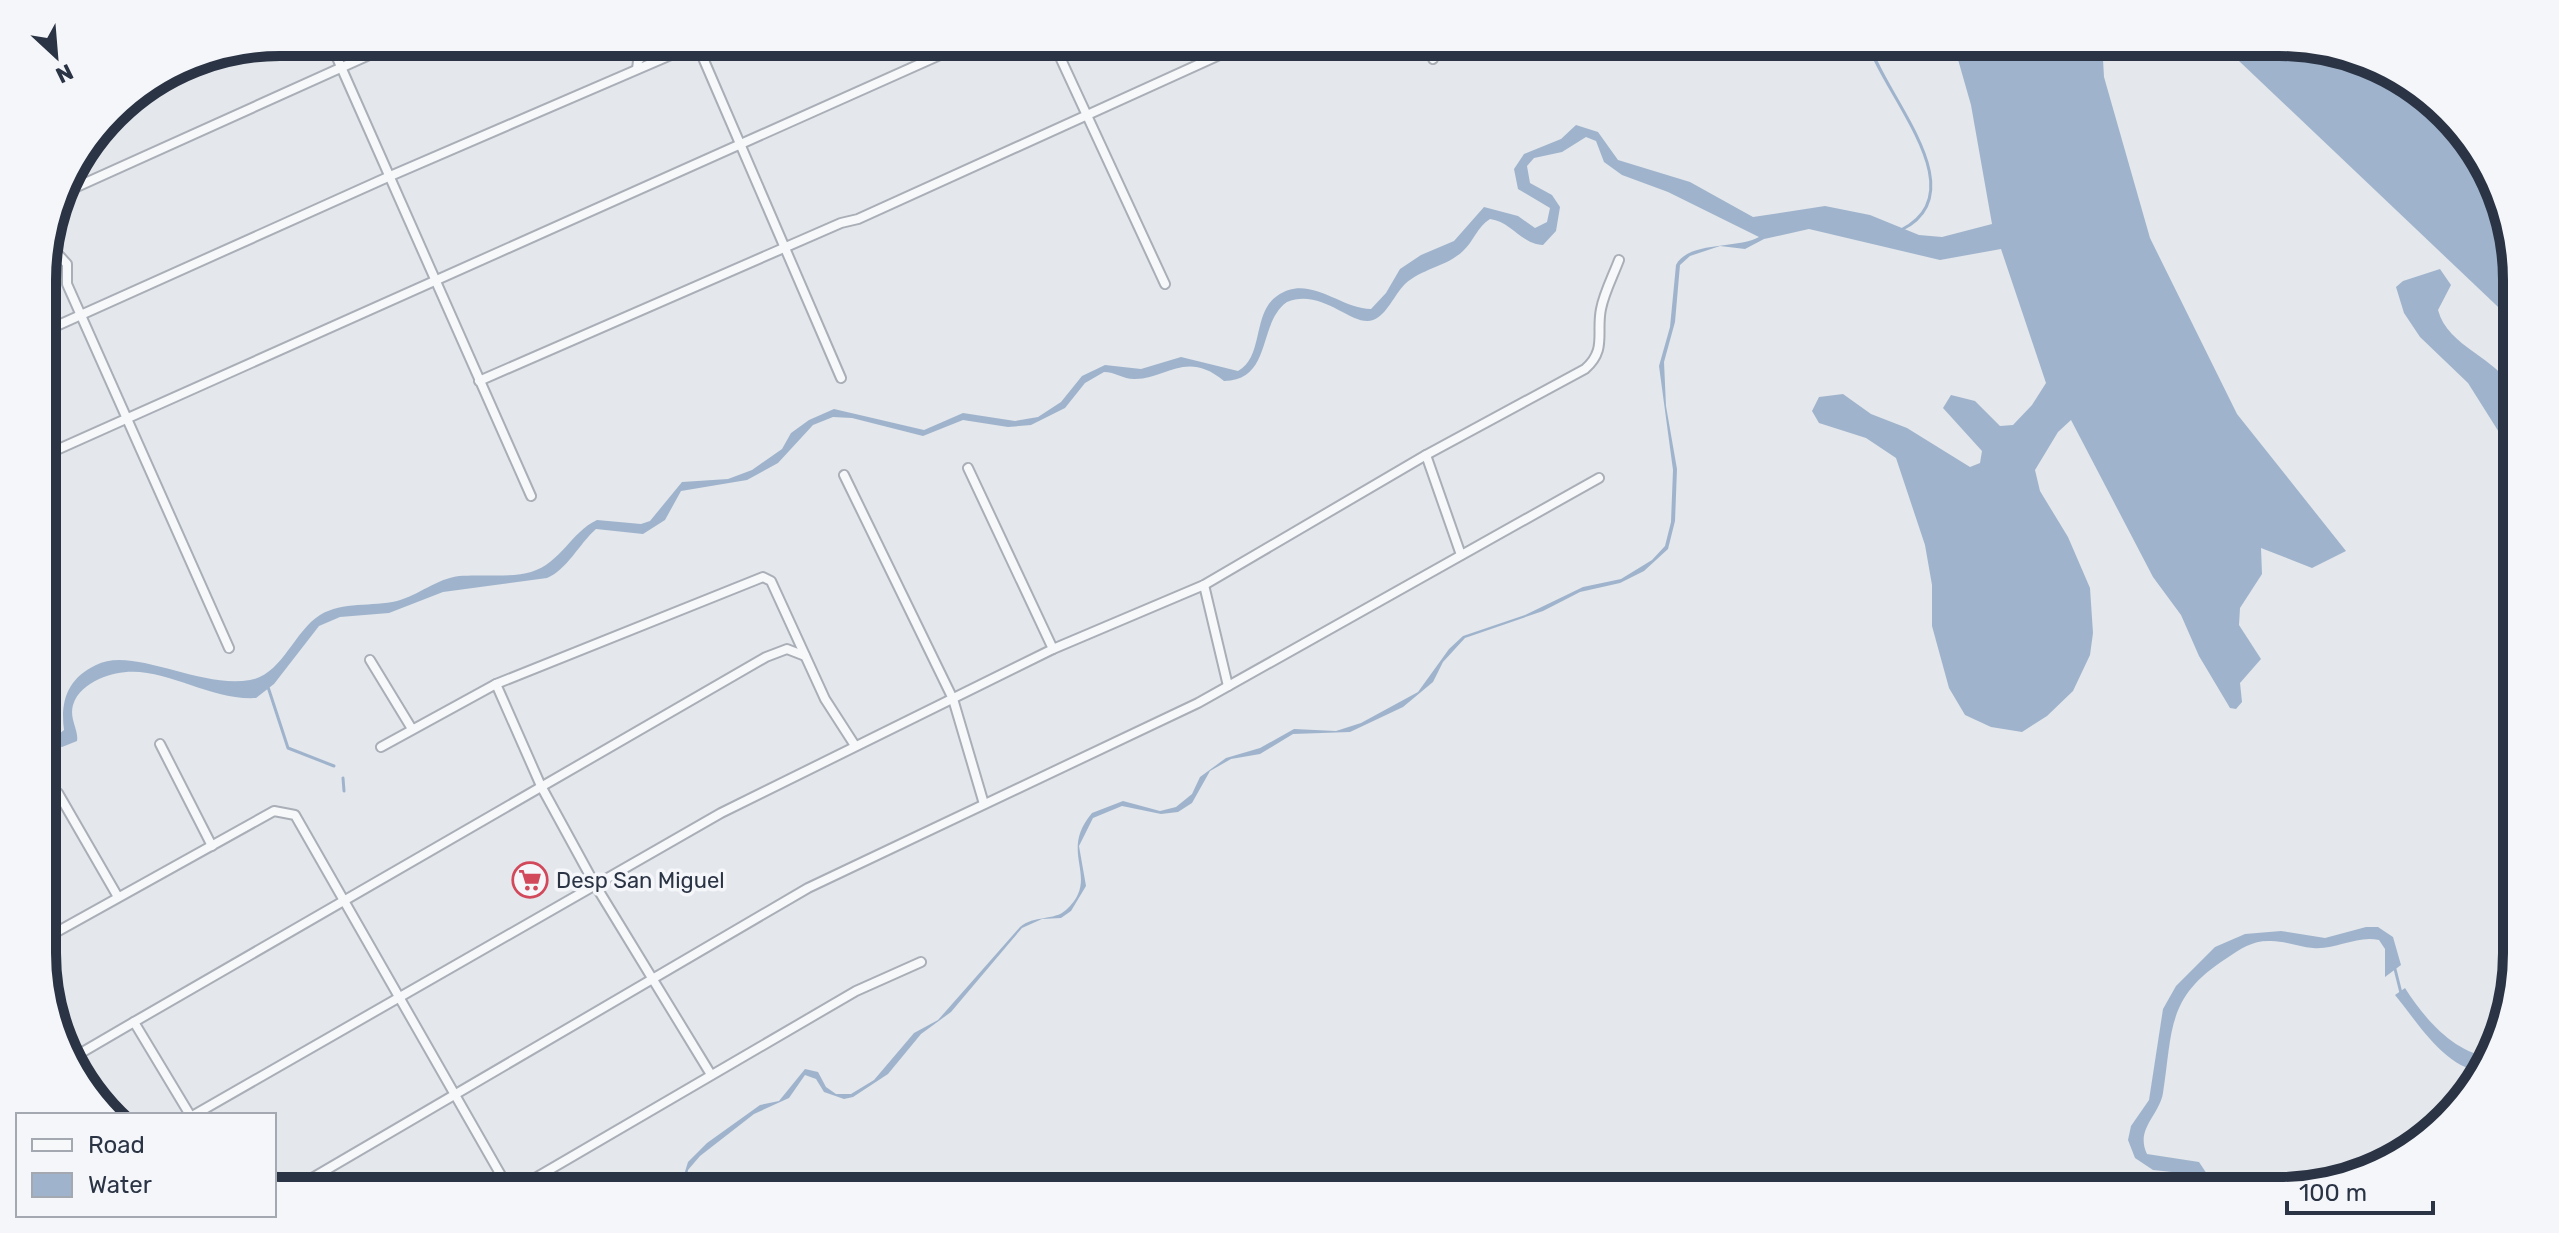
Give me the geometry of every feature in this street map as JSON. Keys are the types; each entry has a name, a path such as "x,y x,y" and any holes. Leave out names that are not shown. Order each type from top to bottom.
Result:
{"street":[{"path":"338,56 388,177 531,496"},
{"path":"77,187 366,56"},
{"path":"637,69 641,56"},
{"path":"56,326 388,177 668,56"},
{"path":"704,56 841,378"},
{"path":"56,450 938,56"},
{"path":"1059,56 1165,284"},
{"path":"479,381 784,248 858,219 1212,56"},
{"path":"58,254 67,264 67,284 229,648"},
{"path":"196,1113 398,1000 594,883 854,744 1053,649 1204,585 1593,362 1602,339 1601,307 1619,260"},
{"path":"410,290 440,294"},
{"path":"1426,455 1461,555"},
{"path":"968,468 1053,649"},
{"path":"844,475 953,699 984,804"},
{"path":"314,1177 653,982 808,888 1228,686 1599,478"},
{"path":"381,747 496,684 763,577 771,581 825,699 854,744"},
{"path":"1204,585 1228,686"},
{"path":"80,1053 780,650 793,650 805,656"},
{"path":"370,660 412,729"},
{"path":"496,684 541,786 594,883 710,1073"},
{"path":"160,744 212,846"},
{"path":"58,793 118,897"},
{"path":"56,932 274,811 295,815 342,904 503,1177"},
{"path":"535,1177 856,991 921,962"},
{"path":"134,1022 191,1113"}],"water":[{"path":"1957,56 2103,56 2104,77 2150,238 2237,414 2346,551 2312,568 2261,548 2262,574 2240,608 2239,625 2261,659 2240,683 2242,702 2236,709 2230,708 2199,656 2181,615 2153,577 2071,420 2058,432 2035,470 2040,491 2068,537 2090,588 2093,633 2090,655 2073,691 2047,716 2022,732 1991,727 1965,715 1949,688 1932,626 1932,585 1925,545 1896,458 1866,438 1819,423 1812,411 1819,397 1843,394 1871,414 1907,428 1970,467 1980,463 1982,451 1943,408 1951,395 1975,401 2000,426 2013,425 2032,405 2046,383 2001,249 1940,260 1809,229 1764,239 1745,249 1720,246 1759,237 1668,192 1622,175 1604,162 1596,141 1586,137 1562,152 1534,158 1527,166 1530,183 1552,195 1560,207 1556,231 1543,245 1535,244 1504,224 1490,219 1463,251 1405,284 1382,314 1373,320 1365,321 1312,300 1287,302 1271,323 1258,361 1240,378 1224,381 1198,367 1176,368 1134,379 1104,372 1085,383 1065,408 1031,425 1008,427 963,420 923,436 852,418 833,417 813,425 778,463 747,480 681,491 665,520 643,534 596,529 561,569 547,578 443,592 389,613 340,617 319,626 274,684 256,698 215,693 138,672 99,679 83,689 73,705 77,741 56,746 56,735 64,730 63,709 68,692 86,670 96,665 128,661 210,679 250,680 271,670 320,615 348,606 397,601 459,576 515,575 541,568 597,520 641,524 650,521 682,482 728,479 752,470 782,449 791,433 809,420 834,409 924,430 963,413 1015,421 1038,417 1061,402 1082,376 1105,365 1141,369 1181,357 1238,371 1252,356 1269,304 1289,290 1313,290 1348,304 1371,309 1386,293 1400,269 1421,255 1454,241 1484,207 1518,216 1535,228 1547,222 1550,208 1518,189 1514,169 1524,154 1561,139 1576,125 1598,132 1618,160 1690,182 1753,217 1825,206 1870,215 1919,235 1942,237 1992,224 1971,105"},
{"path":"2234,56 2308,58 2351,68 2391,86 2437,122 2457,144 2486,194 2501,251 2503,312"},
{"path":"1720,246 1690,256 1680,265 1675,322 1664,362 1666,406 1677,469 1675,521 1668,549 1644,571 1620,583 1580,592 1543,611 1465,638 1443,662 1433,682 1403,707 1350,732 1293,734 1260,754 1231,759 1210,771 1192,803 1178,812 1161,814 1122,806 1093,818 1079,846 1086,886 1071,911 1061,918 1042,919 1022,928 951,1012 921,1034 888,1074 853,1097 844,1099 824,1092 816,1079 805,1075 789,1098 754,1114 700,1156 688,1170 687,1177 683,1177 688,1162 707,1143 760,1105 779,1101 805,1069 818,1072 826,1087 836,1094 851,1094 874,1080 914,1033 938,1020 1020,927 1066,910 1080,887 1078,841 1092,813 1123,801 1160,811 1176,807 1192,794 1200,777 1226,758 1260,748 1294,729 1336,731 1361,723 1418,692 1449,649 1463,636 1525,615 1583,587 1621,579 1652,560 1665,546 1671,522 1673,470 1659,366 1670,327 1676,265 1682,257"},
{"path":"2440,269 2451,285 2438,310 2452,334 2503,377 2503,438 2468,383 2420,337 2404,313 2396,287 2403,281"},
{"path":"2366,927 2378,927 2393,937 2401,965 2385,977 2385,949 2379,940 2363,939 2322,948 2265,941 2237,951 2207,972 2183,1001 2176,1016 2163,1093 2146,1130 2144,1145 2147,1154 2199,1162 2209,1177 2153,1170 2135,1158 2128,1140 2131,1126 2149,1100 2163,1009 2176,986 2215,947 2245,934 2281,931 2325,938"},
{"path":"2405,988 2442,1033 2478,1055 2471,1069 2443,1052 2395,995"}],"waterway":[{"path":"1874,56 1906,115 1929,168 1931,192 1922,213 1901,230"},
{"path":"268,687 288,748 334,766"},
{"path":"343,778 344,791"},
{"path":"2395,969 2401,993"}],"place":[{"name":"Desp San Miguel","path":"530,880"}]}
